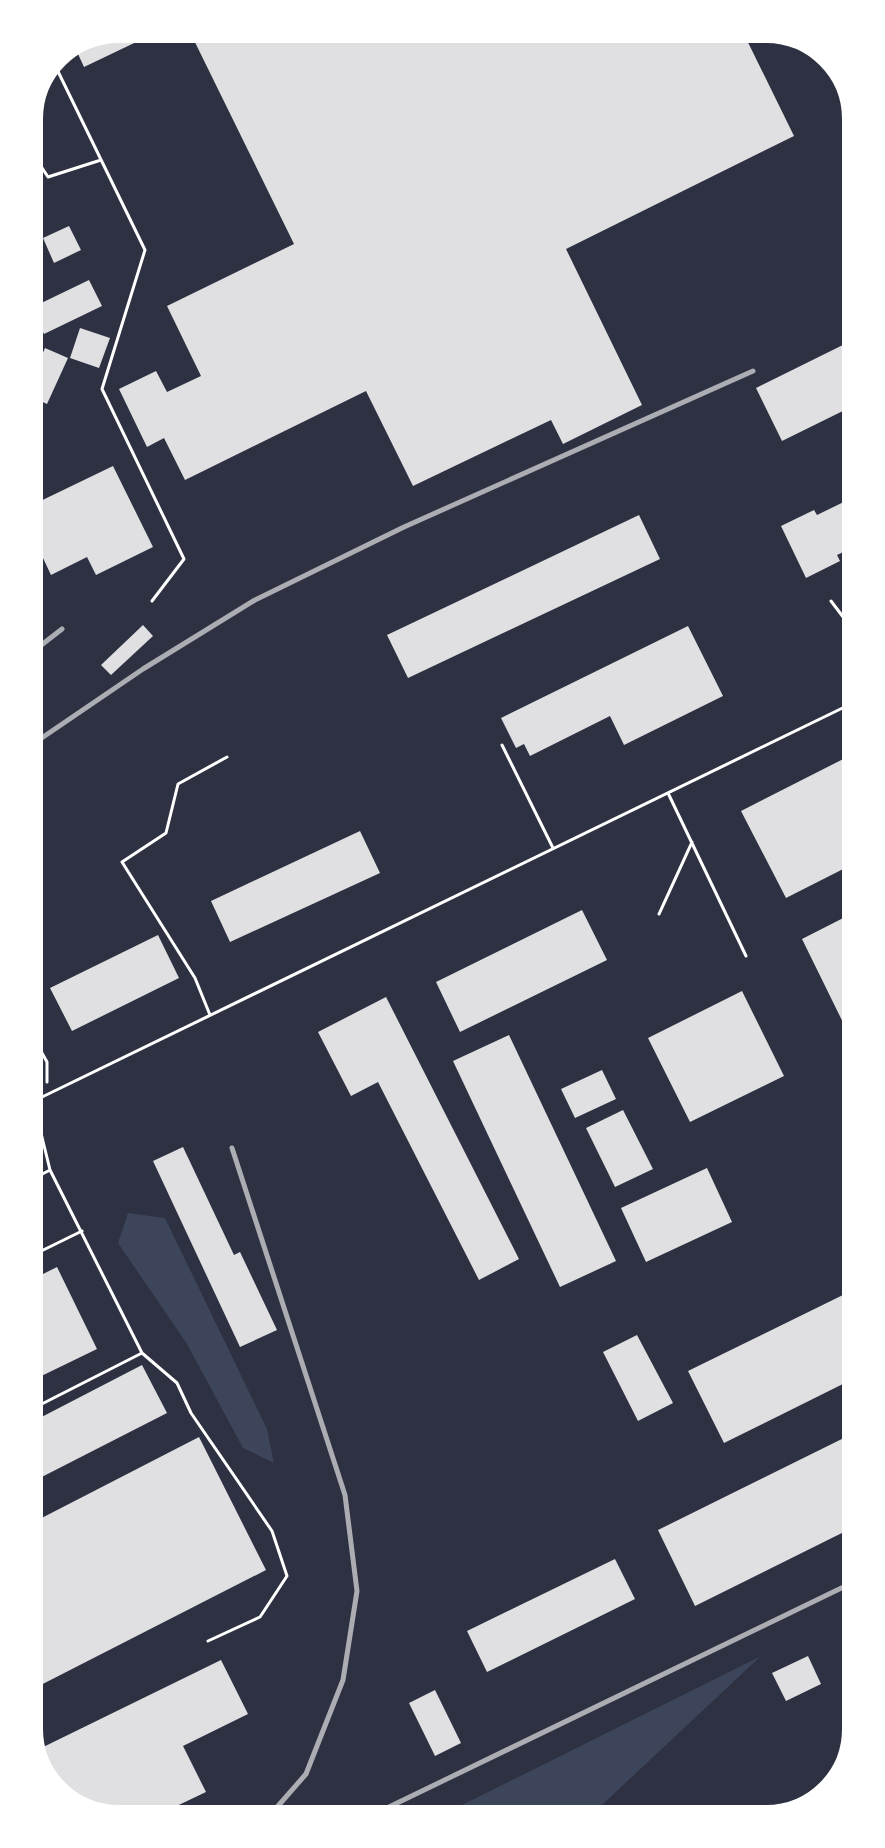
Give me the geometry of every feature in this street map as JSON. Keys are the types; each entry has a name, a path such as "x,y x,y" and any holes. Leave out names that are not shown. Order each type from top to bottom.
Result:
{"lane":[{"path":"57,69 145,250 102,389 184,559 152,601"},
{"path":"38,162 48,177 101,160"},
{"path":"831,601 847,622"},
{"path":"40,1098 847,706"},
{"path":"502,745 553,848"},
{"path":"210,1015 195,978 122,862 166,833 178,784 227,757"},
{"path":"668,793 746,956"},
{"path":"659,914 692,842"},
{"path":"38,1095 40,1129 50,1170 142,1353 177,1383 191,1413 272,1531 287,1576 260,1617 208,1641"},
{"path":"38,1176 50,1170"},
{"path":"38,1253 82,1231"},
{"path":"38,1406 142,1353"}],"path":[{"path":"38,1046 47,1062 48,1094"}],"shaded area":[{"path":"128,1213 165,1218 267,1429 274,1463 243,1448 187,1344 118,1243"},
{"path":"761,1656 597,1810 452,1810"}],"building":[{"path":"119,38 145,38 84,67 76,51 88,44"},
{"path":"193,38 746,38 794,136 566,249 642,405 563,444 551,420 413,486 366,391 185,480 164,438 147,447 119,389 156,371 167,392 201,376 167,306 294,244"},
{"path":"69,226 81,250 54,263 43,238"},
{"path":"89,280 102,306 44,334 38,322 38,305"},
{"path":"80,328 110,338 99,368 70,358"},
{"path":"847,343 847,409 782,441 756,388"},
{"path":"45,348 68,358 47,404 38,400 38,364"},
{"path":"113,466 153,547 96,575 87,557 51,575 38,547 38,502"},
{"path":"847,500 847,550 837,555 840,561 806,578 781,526 814,510 817,515"},
{"path":"639,515 660,559 408,678 387,635"},
{"path":"143,625 153,636 111,675 101,665"},
{"path":"688,626 723,696 624,745 610,716 530,756 524,744 516,748 501,718"},
{"path":"847,757 847,867 786,898 741,811"},
{"path":"360,831 380,873 230,942 211,901"},
{"path":"582,910 607,960 460,1032 436,982"},
{"path":"847,916 847,1031 802,939"},
{"path":"158,935 179,978 72,1031 50,988"},
{"path":"742,991 784,1076 690,1122 648,1038"},
{"path":"386,997 519,1259 479,1280 378,1082 351,1096 318,1032"},
{"path":"509,1035 616,1261 560,1287 453,1061"},
{"path":"602,1070 616,1099 575,1118 561,1089"},
{"path":"623,1110 653,1169 615,1187 586,1128"},
{"path":"183,1147 234,1255 240,1252 277,1330 240,1347 153,1161"},
{"path":"707,1168 732,1222 646,1262 621,1208"},
{"path":"57,1267 97,1349 38,1378 38,1276"},
{"path":"847,1293 847,1382 724,1443 688,1371"},
{"path":"637,1335 673,1403 638,1421 603,1352"},
{"path":"142,1365 167,1413 38,1479 38,1419"},
{"path":"847,1436 847,1530 695,1606 658,1530"},
{"path":"199,1437 266,1570 38,1686 38,1520"},
{"path":"615,1559 635,1599 487,1672 467,1631"},
{"path":"808,1656 821,1684 786,1701 772,1673"},
{"path":"221,1660 248,1714 183,1746 206,1792 168,1810 114,1810 83,1802 55,1778 41,1748"},
{"path":"435,1690 461,1743 435,1756 409,1703"}],"railway":[{"path":"38,741 143,669 255,600 404,527 753,371"},
{"path":"38,648 62,629"},
{"path":"232,1148 345,1495 357,1591 343,1680 306,1774 274,1810"},
{"path":"383,1810 847,1585"}]}
